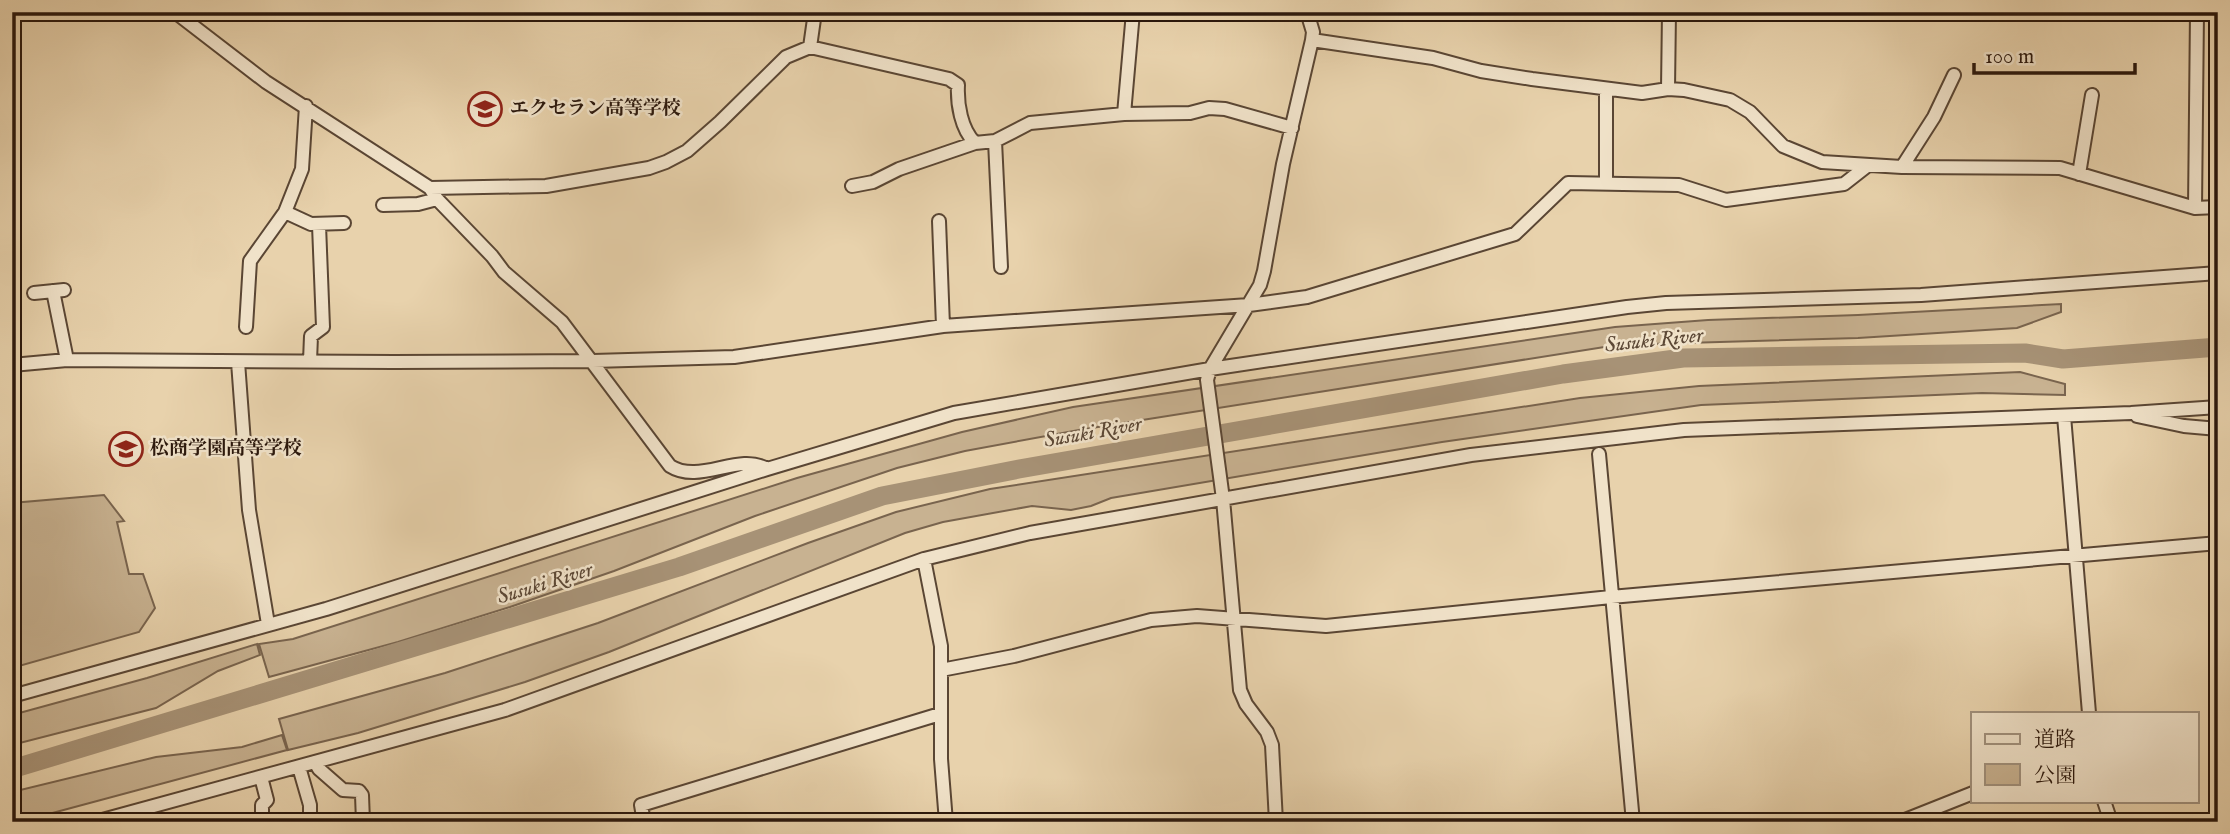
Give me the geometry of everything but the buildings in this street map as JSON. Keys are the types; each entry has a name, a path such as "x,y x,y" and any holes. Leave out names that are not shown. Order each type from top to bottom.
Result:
{"street":[{"path":"175,12 266,82 306,106 434,194 504,272 562,322 670,466 691,473 756,463 767,469"},
{"path":"810,47 815,12"},
{"path":"1124,114 1133,12"},
{"path":"1276,822 1272,745 1268,732 1246,704 1241,690 1208,374 1260,285 1264,271 1276,197 1312,40 1313,32 1307,12"},
{"path":"1668,89 1669,12"},
{"path":"2195,208 2197,12"},
{"path":"1312,40 1433,58 1481,71 1519,77 1642,93 1668,89 1684,90 1730,100 1750,112 1776,140 1795,152 1822,162 1902,167 2060,168 2195,208 2218,207"},
{"path":"383,205 418,204 434,194 546,186 649,168 666,162 687,151 786,57 810,47 949,79 958,85 962,119 969,137 975,143"},
{"path":"1902,167 1934,117 1954,75"},
{"path":"1606,89 1606,183"},
{"path":"2078,173 2092,94"},
{"path":"246,327 250,261 285,212 302,169 306,106"},
{"path":"852,186 873,182 900,169 975,143 995,141 1030,123 1124,114 1190,113 1209,108 1225,109 1292,128"},
{"path":"995,141 1001,267"},
{"path":"12,365 67,360 593,361 734,357 943,326 1249,305 1307,297 1516,234 1568,183 1679,185 1726,200 1844,184 1867,166"},
{"path":"285,212 311,224 344,223"},
{"path":"939,221 943,326"},
{"path":"310,361 311,336 323,327 320,225"},
{"path":"12,696 139,663 326,609 767,469 954,413 1627,307 1666,303 1921,295 2218,273"},
{"path":"34,293 58,290 67,360"},
{"path":"238,362 249,510 268,624"},
{"path":"95,822 505,710 924,559 1030,533 1222,493 1471,455 1709,428 2064,416 2218,407"},
{"path":"2131,413 2184,426 2218,429"},
{"path":"2064,416 2089,712"},
{"path":"1599,454 1606,448 1608,439"},
{"path":"1589,441 1599,454 1633,822"},
{"path":"941,670 1014,656 1151,620 1197,616 1326,626 1611,597 2218,543"},
{"path":"924,559 938,622 941,759 946,822"},
{"path":"644,822 641,805 940,714"},
{"path":"315,762 342,790 359,791 362,795 363,822"},
{"path":"299,766 310,805 310,822"},
{"path":"261,777 267,800 262,805 262,822"},
{"path":"1900,822 1971,794"},
{"path":"2104,802 2110,822"}],"green space":[{"path":"2061,304 2061,312 2017,328 1858,338 1617,345 1079,430 965,451 897,468 755,516 614,571 398,642 269,677 259,644 293,639 797,478 962,432 1073,407 1615,327 1708,320"},
{"path":"2020,372 2065,384 2065,395 1982,393 1701,405 1442,442 1111,498 1071,510 1032,506 943,522 905,533 609,652 525,682 358,733 288,750 279,719 445,673 598,623 896,512 990,489 1580,398 1699,386"},
{"path":"104,495 124,521 117,522 129,574 143,574 155,608 139,632 12,668 12,503"},
{"path":"257,644 260,655 218,671 156,708 12,745 12,715"},
{"path":"282,735 287,750 12,822 12,792 156,757 242,747"}],"waterway":[{"name":"Susuki River","path":"12,769 679,567 882,496 1019,469 1563,374 1683,358 2025,353 2063,359 2218,347"}],"place":[{"name":"エクセラン高等学校","path":"485,109"},
{"name":"松商学園高等学校","path":"126,449"}]}
